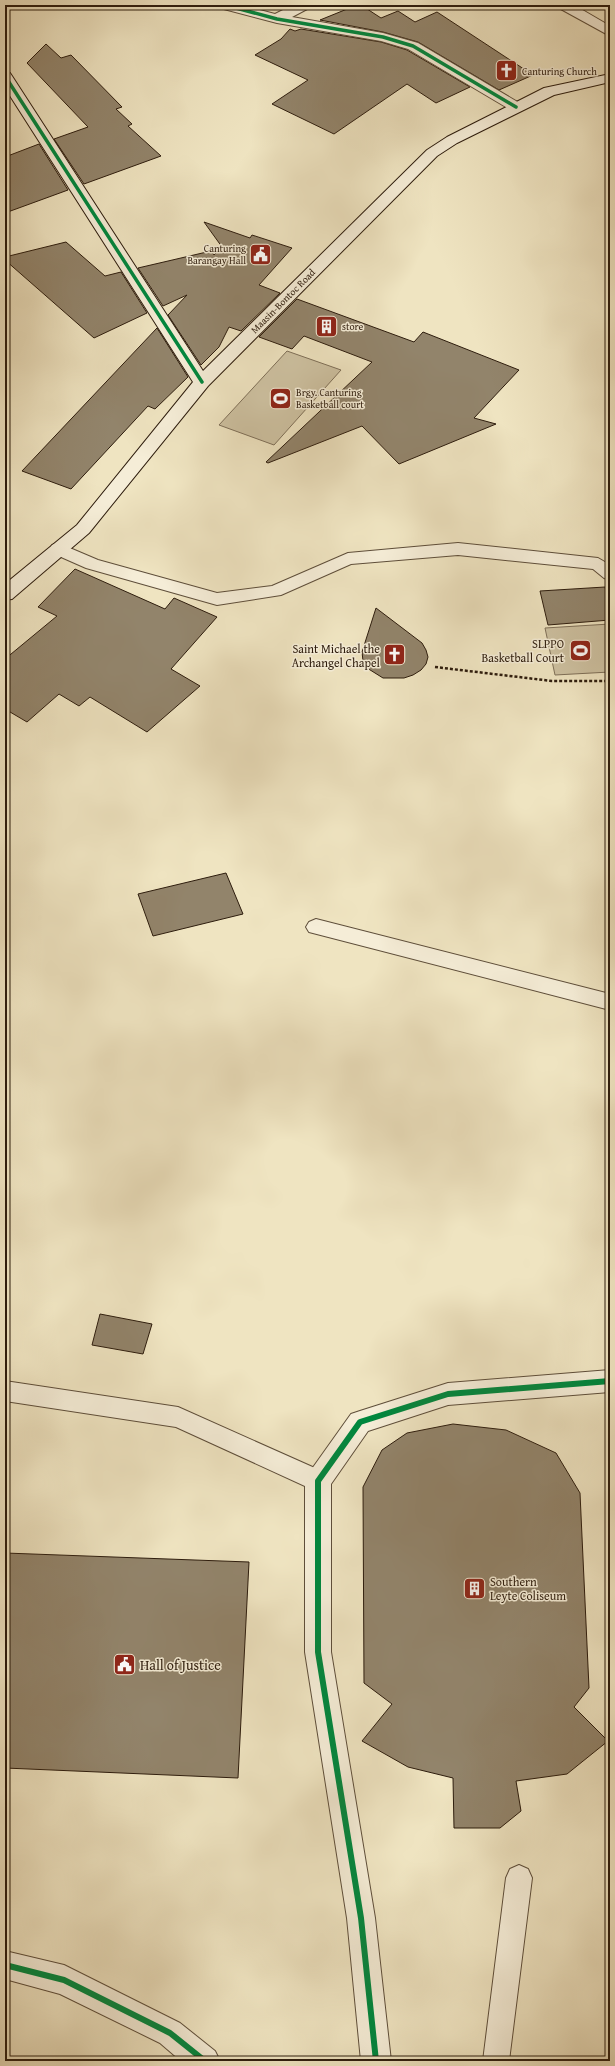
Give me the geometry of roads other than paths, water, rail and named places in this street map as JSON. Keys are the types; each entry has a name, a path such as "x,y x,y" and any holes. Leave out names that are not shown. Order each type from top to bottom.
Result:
{"street":[{"path":"225,5 277,18 383,37 413,46 516,107"},
{"path":"277,18 304,5"},
{"path":"564,5 610,32"},
{"path":"5,76 202,382"},
{"name":"Maasin-Bontoc Road","path":"5,594 83,529 202,382 432,153 452,140 549,91 610,78"},
{"path":"376,2061 361,1918 318,1652 318,1481 360,1422 448,1394 610,1382"},
{"path":"5,1965 64,1980 170,2032 205,2061"}],"lane":[{"path":"58,549 92,564 217,599 275,591 348,559 458,549 598,564 610,574"},
{"path":"316,927 610,1002"},
{"path":"5,1392 178,1417 318,1481"},
{"path":"496,2061 520,1878"}],"place":[{"name":"Canturing Church","path":"507,71"},
{"name":"Canturing Barangay Hall","path":"261,254"},
{"name":"store","path":"326,326"},
{"name":"Brgy. Canturing Basketball court","path":"280,398"},
{"name":"SLPPO Basketball Court","path":"580,650"},
{"name":"Saint Michael the Archangel Chapel","path":"395,655"},
{"name":"Southern Leyte Coliseum","path":"474,1588"},
{"name":"Hall of Justice","path":"124,1665"}]}
